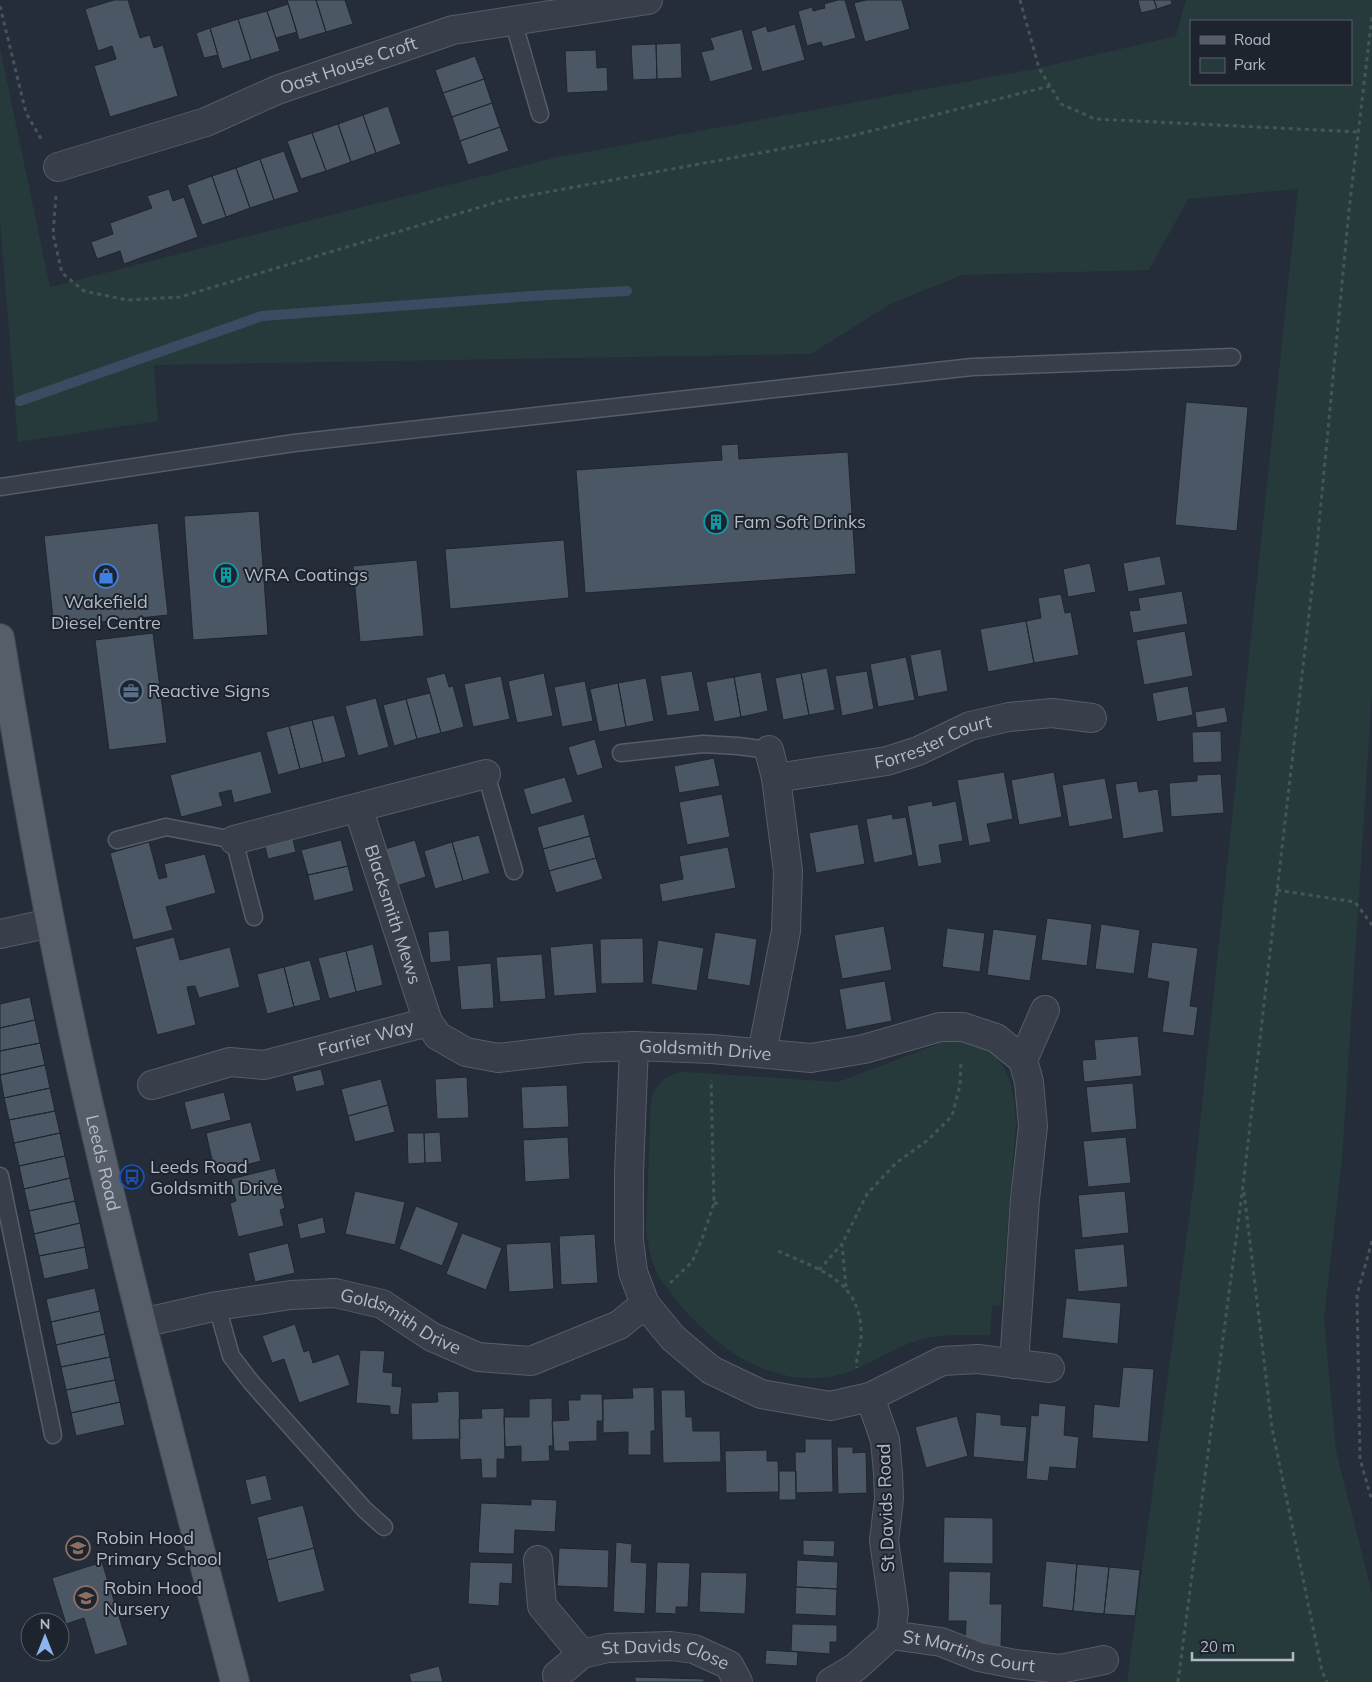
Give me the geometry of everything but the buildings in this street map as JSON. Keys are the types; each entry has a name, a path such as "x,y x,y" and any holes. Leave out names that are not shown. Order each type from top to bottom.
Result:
{"main road":[{"name":"Leeds Road","path":"0,638 28,808 50,923 95,1133 235,1682"}],"street":[{"name":"Oast House Croft","path":"58,167 206,122 277,90 453,30 648,0"},
{"name":"Forrester Court","path":"776,778 887,761 918,751 970,726 1009,717 1052,713 1092,718"},
{"path":"762,1053 786,931 788,871 776,778 769,750"},
{"path":"234,840 486,774"},
{"name":"Blacksmith Mews","path":"358,808 428,1022"},
{"path":"0,934 50,923"},
{"path":"1014,1364 1025,1199 1033,1126 1029,1082 1023,1060 1045,1010"},
{"name":"Farrier Way","path":"152,1085 230,1062 264,1065 428,1022 438,1036 466,1052 498,1058 583,1048 634,1046"},
{"name":"Goldsmith Drive","path":"1023,1060 996,1038 963,1027 940,1027 838,1055 811,1058 712,1049 634,1046 630,1118 629,1240 633,1272 645,1304 673,1338 711,1370 761,1394 830,1406 870,1396 942,1361 978,1359 1050,1368"},
{"name":"Goldsmith Drive","path":"142,1323 217,1306 291,1294 335,1293 382,1304 432,1337 478,1357 531,1361 619,1325 645,1304"},
{"name":"St Davids Road","path":"870,1396 885,1440 888,1473 889,1498 884,1541 894,1611 891,1636"},
{"name":"St Davids Close","path":"538,1560 542,1606 582,1654"},
{"path":"831,1682 856,1667 891,1636"},
{"name":"St Martins Court","path":"891,1636 941,1642 979,1658 1015,1664 1060,1669 1104,1660"},
{"name":"St Davids Close","path":"556,1675 582,1654 617,1648 672,1646 694,1649 729,1665 738,1682"}],"lane":[{"path":"513,20 540,114"},
{"path":"0,487 294,443 972,367 1232,357"},
{"path":"621,753 703,744 769,750"},
{"path":"486,774 514,871"},
{"path":"117,840 166,827 234,840 254,918"},
{"path":"0,1176 53,1435"},
{"path":"217,1306 231,1356 251,1382 364,1509 384,1527"}],"path":[{"path":"1020,0 1039,68 1061,104 1095,119 1359,132"},
{"path":"0,6 26,113 58,167 53,234 62,273 84,291 128,300 180,298 504,200 850,136 1050,86"},
{"path":"1178,1682 1243,1186 1317,545 1349,210 1372,17"},
{"path":"1277,890 1355,902 1372,925"},
{"path":"819,1270 842,1244 867,1194 896,1163 928,1140 952,1116 960,1085 963,1027"},
{"path":"645,1304 692,1262 714,1203 710,1105 712,1049"},
{"path":"1243,1186 1272,1428 1322,1671 1327,1682"},
{"path":"714,1203 721,1204"},
{"path":"1372,1242 1358,1294 1360,1459 1372,1501"},
{"path":"842,1244 846,1287 860,1310 862,1336 856,1365 870,1396"},
{"path":"778,1251 819,1270 846,1287"}],"green space":[{"path":"1186,0 1372,0 1372,693 1342,1159 1324,1319 1336,1451 1372,1593 1372,1682 1127,1682 1194,1181 1298,189 1188,199 1149,270 962,275 892,303 811,354 154,365 158,421 18,442 0,222 0,48 50,287 554,158 1039,68 1176,36"},
{"path":"946,1041 981,1047 992,1054 1008,1075 1012,1089 1016,1123 1001,1306 992,1305 990,1335 950,1335 926,1338 912,1342 848,1372 820,1378 797,1378 775,1373 734,1353 698,1324 682,1307 660,1278 652,1261 646,1230 651,1099 656,1088 668,1077 685,1072 838,1082"}],"waterway":[{"path":"20,401 262,316 532,296 627,291"}],"place":[{"name":"Fam Soft Drinks","path":"716,522"},
{"name":"WRA Coatings","path":"226,575"},
{"name":"Wakefield Diesel Centre","path":"106,576"},
{"name":"Reactive Signs","path":"131,691"},
{"name":"Leeds Road Goldsmith Drive","path":"132,1177"},
{"name":"Robin Hood Primary School","path":"78,1548"},
{"name":"Robin Hood Nursery","path":"86,1598"}]}
